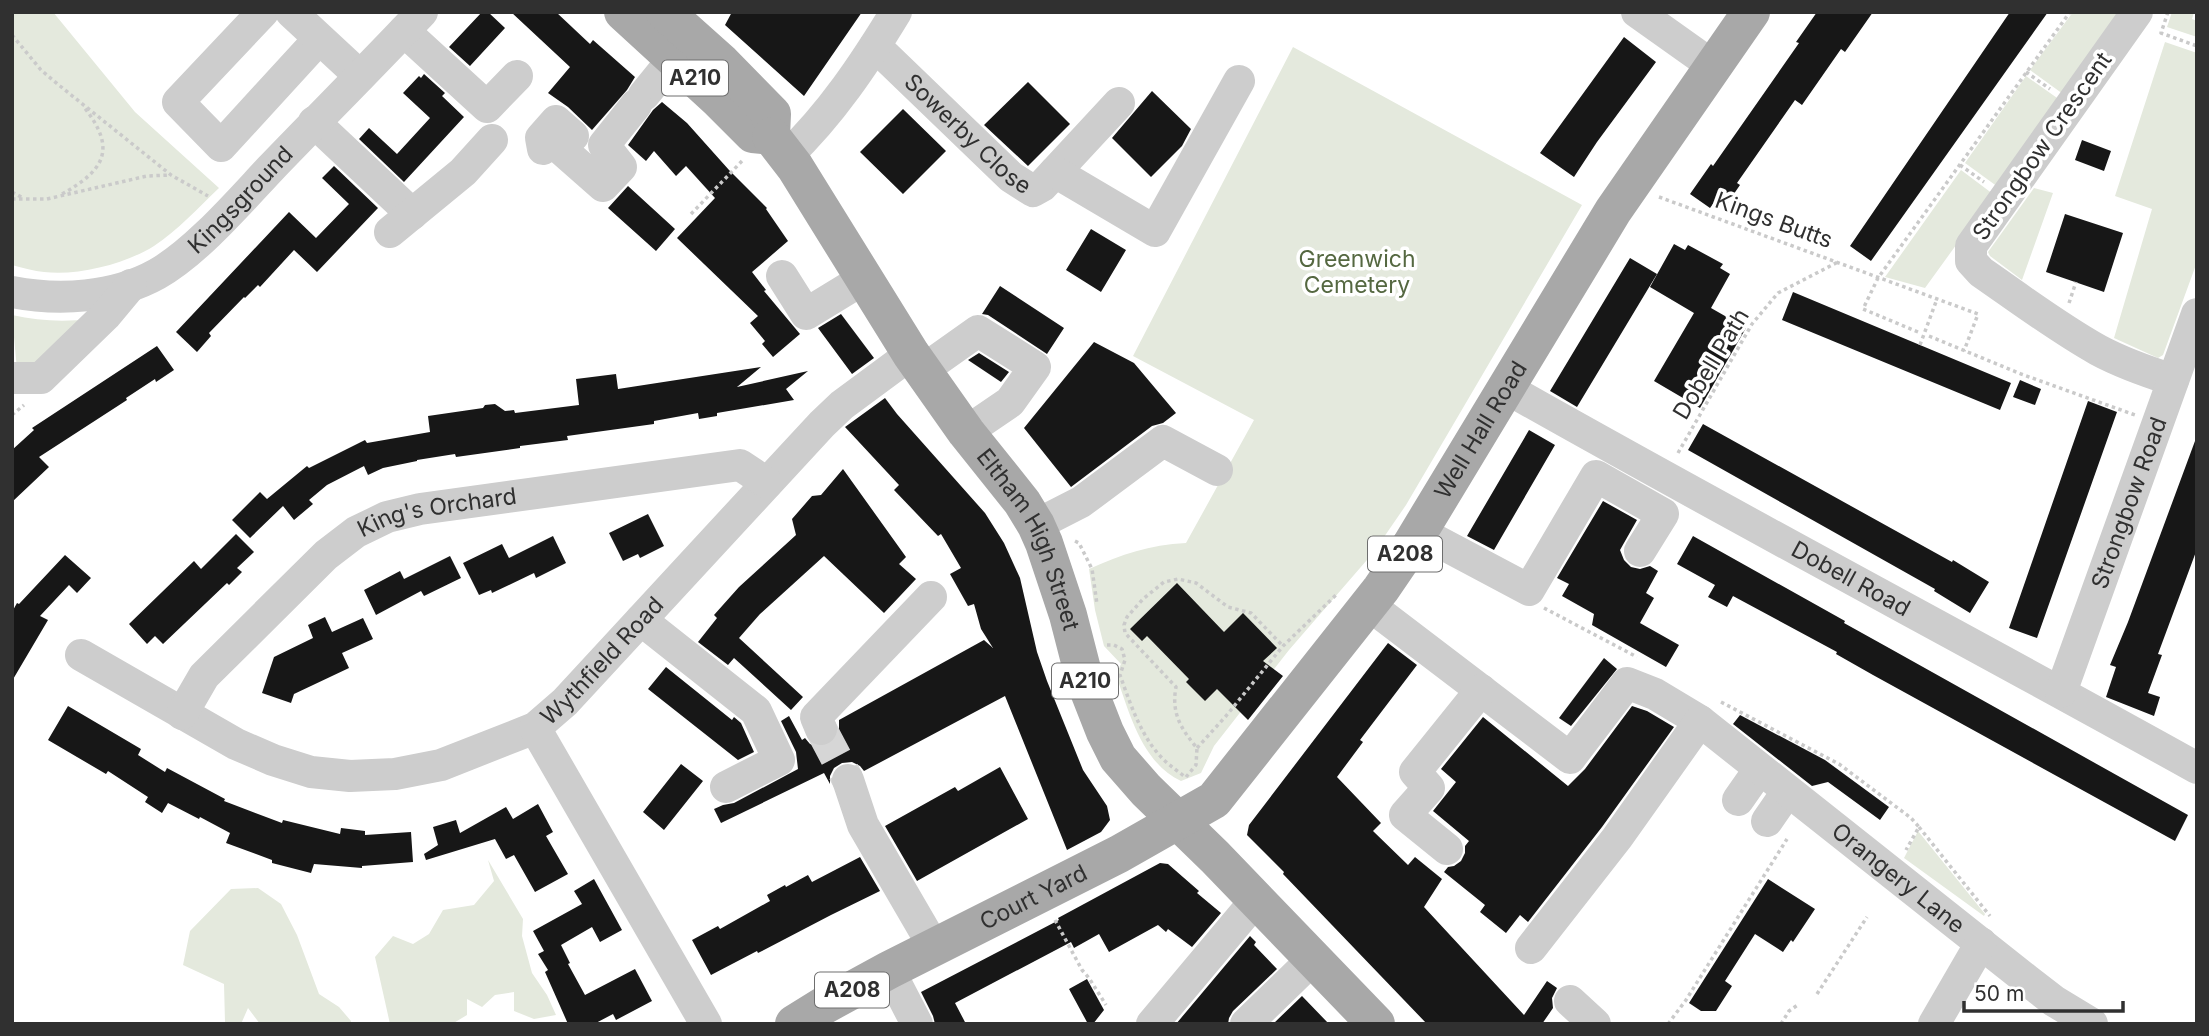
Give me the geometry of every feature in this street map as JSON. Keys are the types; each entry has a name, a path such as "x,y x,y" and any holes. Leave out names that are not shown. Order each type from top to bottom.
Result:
{"main road":[{"name":"A210","path":"623,12 768,149"},
{"name":"A210","path":"665,12 722,63 772,114 768,149"},
{"name":"Well Hall Road","path":"1177,821 1214,800 1353,599 1420,532 1612,211 1751,12"},
{"name":"Eltham High Street","path":"768,149 865,278 917,362 966,432 1022,502 1052,532 1047,551 1069,615 1085,681 1118,758 1376,1024"},
{"name":"Court Yard","path":"818,1018 889,971 1119,854 1177,821"}],"street":[{"path":"263,12 178,102 221,146 319,39"},
{"path":"291,12 360,76"},
{"path":"768,149 828,113 896,12"},
{"path":"1637,12 1713,66"},
{"name":"Strongbow Crescent","path":"2137,12 1971,246 1970,261 1993,280 2100,351 2173,380"},
{"path":"413,22 487,107 517,76"},
{"name":"Kingsground","path":"12,292 40,297 103,293 157,274 182,257 230,212 413,22"},
{"name":"Sowerby Close","path":"875,46 1011,177 1033,191 1042,186 1119,103"},
{"path":"573,136 556,121 541,138 543,149 553,142 603,186 621,167 604,145 674,58"},
{"path":"1055,172 1155,231 1239,81"},
{"path":"314,122 401,223 463,172 492,139"},
{"path":"782,276 806,314 865,278"},
{"path":"12,378 41,378 106,315 131,285"},
{"name":"Strongbow Road","path":"2061,692 2197,314"},
{"name":"Wythfield Road","path":"706,1024 535,729 565,702 842,405 978,331 1035,368 1010,402 966,432"},
{"name":"Dobell Road","path":"1506,388 2197,768"},
{"path":"1052,532 1081,502 1163,441 1217,470"},
{"path":"1420,532 1529,590 1613,449"},
{"name":"King's Orchard","path":"182,714 204,676 326,555 356,532 387,517 420,509 740,465 767,483"},
{"path":"1596,476 1663,514"},
{"path":"1640,551 1663,514 1672,480"},
{"path":"821,729 816,717 931,597"},
{"path":"1353,599 1481,690 1415,772 1429,788 1405,815 1447,849"},
{"path":"642,620 756,711 779,760 726,787"},
{"path":"81,655 236,744 311,772 350,776 395,774 441,765 535,729"},
{"name":"Orangery Lane","path":"1481,690 1570,758 1627,683 1655,694 1704,725 1797,800 1987,934 2054,1001 2092,1024"},
{"path":"1531,948 1704,725"},
{"path":"1738,800 1759,769"},
{"path":"848,780 863,825 934,947"},
{"path":"1767,821 1797,800"},
{"path":"1152,1024 1256,900"},
{"path":"1934,1024 1987,934"},
{"path":"1245,1024 1313,959"},
{"name":"A208","path":"889,971 918,1024"},
{"path":"1570,1001 1595,1024"}],"path":[{"path":"1919,332 1863,309 1878,278 2070,12"},
{"path":"2168,12 2161,33 2197,46"},
{"path":"12,35 41,69 78,100 171,175 230,212"},
{"path":"56,197 91,174 100,160 104,146 101,133 78,100"},
{"path":"691,214 768,149"},
{"path":"12,199 47,200 147,176 171,175"},
{"path":"12,192 25,200"},
{"name":"Kings Butts","path":"1657,196 1978,314 1964,351"},
{"name":"Dobell Path","path":"1672,480 1703,412 1752,324 1778,293 1838,262"},
{"path":"1920,345 1937,299"},
{"path":"1929,336 2021,374 2157,423"},
{"path":"1052,532 1079,543 1089,562 1098,609"},
{"path":"1197,748 1183,732 1175,715 1176,687 1125,634 1127,617 1143,598 1164,582 1178,579 1196,583 1228,607 1251,613 1283,646"},
{"path":"1185,784 1186,777 1196,765 1197,748 1283,646 1353,599"},
{"path":"1104,633 1107,645 1122,649 1125,660 1120,675 1145,734 1162,758 1186,777"},
{"path":"1668,1024 1686,1000 1797,800"},
{"path":"1919,827 1989,913 1987,934"},
{"path":"1040,894 1082,970 1106,1005"},
{"path":"1817,994 1867,918"},
{"path":"1781,1024 1788,1011 1800,1004"}],"green space":[{"path":"12,12 53,12 135,112 219,188 180,226 154,246 115,263 86,270 57,273 12,265"},
{"path":"2073,12 2122,12 2063,94 2030,70"},
{"path":"2172,12 2194,12 2192,19 2197,21 2197,37 2167,27"},
{"path":"2165,42 2197,53 2197,262 2163,355 2158,358 2114,338 2152,209 2115,196"},
{"name":"Greenwich Cemetery","path":"1293,47 1582,205 1406,505 1373,553 1289,650 1214,746 1201,773 1181,781 1156,762 1132,720 1116,675 1121,664 1104,646 1089,569 1136,551 1186,543 1254,420 1133,356"},
{"path":"2026,76 2060,100 1998,187 1965,163"},
{"path":"1961,170 1993,194 1925,288 1885,277"},
{"path":"2034,188 2053,193 2022,280 1988,252"},
{"path":"12,315 51,320 91,319 41,369 17,370"},
{"path":"1918,831 1985,914 1984,916 1904,858"},
{"path":"488,860 523,919 522,936 532,973 547,995 556,1015 534,1019 514,1011 514,992 495,995 482,1007 467,999 467,1015 452,1024 390,1024 375,957 393,936 413,944 429,934 443,910 474,905 494,881"},
{"path":"258,888 281,904 297,935 319,994 339,1007 351,1024 260,1024 248,1008 241,1024 225,1022 224,984 183,965 190,931 231,889"}],"building":[{"path":"482,12 488,12 505,28 470,66 449,47"},
{"path":"511,12 556,12 590,44 593,40 635,77 592,130 568,107 548,93 570,67"},
{"path":"732,12 862,12 804,96 725,25"},
{"path":"1817,12 1873,12 1845,52 1841,49 1802,105 1795,100 1737,183 1740,185 1727,204 1718,197 1710,208 1690,194 1711,164 1713,166 1799,43 1796,42"},
{"path":"2010,12 2048,12 1871,261 1850,246"},
{"path":"1624,37 1656,62 1574,177 1540,153"},
{"path":"424,74 445,93 442,96 464,117 404,182 359,139 369,128 397,154 430,118 403,93"},
{"path":"1028,82 1070,124 1028,166 984,125"},
{"path":"1152,91 1191,129 1182,146 1151,177 1112,138"},
{"path":"662,102 687,123 767,208 788,241 752,272 766,290 764,291 800,334 773,357 762,344 765,341 750,323 758,316 677,238 715,198 686,166 676,176 654,151 646,161 628,145"},
{"path":"903,109 946,151 903,194 860,152"},
{"path":"2082,140 2111,151 2104,171 2075,160"},
{"path":"334,166 378,208 317,272 294,250 260,287 258,285 244,297 209,333 211,336 197,352 176,332 289,212 316,238 349,204 322,178"},
{"path":"628,186 675,229 656,251 608,208"},
{"path":"2065,214 2123,233 2104,292 2046,272"},
{"path":"1091,229 1126,250 1101,292 1066,270"},
{"path":"1674,244 1685,250 1688,245 1723,264 1720,268 1730,274 1711,308 1746,328 1700,408 1654,381 1694,313 1650,287"},
{"path":"1630,258 1657,274 1577,407 1550,391"},
{"path":"1000,286 1064,328 1047,354 988,315 982,314"},
{"path":"1793,292 2011,383 2000,410 1782,320"},
{"path":"841,314 874,358 852,374 818,328"},
{"path":"1094,342 1134,363 1176,413 1163,423 1152,426 1071,487 1024,428"},
{"path":"157,346 174,370 156,382 155,379 39,457 49,467 12,502 12,450 34,430 32,428"},
{"path":"979,353 1009,372 1001,382 968,360"},
{"path":"761,367 737,387 808,371 786,389 794,400 717,413 717,416 699,419 698,413 654,421 654,424 567,436 568,440 520,448 417,460 383,468 368,475 364,466 327,485 309,500 313,504 294,520 283,506 250,538 232,520 260,492 267,499 307,466 309,468 365,440 367,443 430,432 428,416 495,404 505,411 514,410 515,413 579,405 576,379 616,374 618,389"},
{"path":"2020,380 2041,389 2035,405 2013,397"},
{"path":"885,398 985,513 1004,543 1020,578 1037,652 1047,681 1083,770 1107,806 1110,820 1101,832 1067,850 1005,696 864,771 852,762 842,763 834,768 830,784 824,773 721,823 714,809 734,803 798,769 796,752 781,721 789,716 802,740 805,738 818,747 827,746 836,740 839,720 984,640 993,648 981,629 974,604 968,606 950,574 961,568 941,534 938,536 894,490 899,485 845,427"},
{"path":"2088,401 2117,412 2037,638 2009,628"},
{"path":"1703,424 1989,582 1970,613 1934,591 1935,589 1688,450"},
{"path":"1529,430 1555,445 1494,550 1467,536"},
{"path":"2195,441 2197,549 2158,654 2162,655 2148,693 2160,697 2154,716 2106,697 2116,667 2110,665"},
{"path":"843,469 906,557 899,564 916,579 884,613 824,556 760,614 739,638 803,697 791,710 734,658 728,665 698,642 717,618 714,615 739,587 796,535 792,519 812,496 821,495"},
{"path":"1603,501 1637,520 1620,550 1624,560 1631,567 1640,569 1650,566 1658,571 1646,593 1654,598 1640,623 1679,645 1666,667 1592,625 1594,614 1562,596 1569,584 1557,578"},
{"path":"648,514 664,546 640,558 638,554 623,561 609,533"},
{"path":"236,534 254,552 237,568 242,572 163,644 155,636 147,644 129,624 194,561 201,569"},
{"path":"553,536 566,563 536,578 534,573 492,593 491,590 479,595 463,563 502,544 509,558"},
{"path":"1693,536 2188,815 2175,841 1733,596 1727,607 1708,597 1715,585 1677,564"},
{"path":"65,555 91,578 77,593 69,585 40,616 48,620 12,681 12,612 17,603 19,604"},
{"path":"450,556 461,578 424,596 421,591 376,615 364,590 400,571 404,579"},
{"path":"1177,583 1224,632 1243,613 1277,648 1263,661 1283,676 1248,720 1217,689 1205,701 1186,682 1189,679 1147,636 1142,641 1130,629"},
{"path":"325,617 332,632 363,618 373,639 342,653 349,668 294,694 291,703 262,693 274,657 313,638 308,625"},
{"path":"1388,643 1417,665 1360,740 1363,742 1337,777 1381,823 1373,831 1408,865 1415,857 1442,879 1424,907 1524,1015 1547,981 1557,988 1552,998 1553,1008 1542,1024 1427,1024 1247,835 1249,825"},
{"path":"1604,658 1617,669 1571,726 1559,718"},
{"path":"666,667 732,720 734,717 741,723 754,752 738,760 648,689"},
{"path":"68,706 141,749 138,755 165,772 167,768 225,799 224,801 282,823 283,820 340,834 341,828 365,831 365,835 411,832 413,862 362,868 314,864 311,873 272,863 272,860 226,843 230,833 168,803 162,813 145,802 148,797 108,771 106,774 48,740"},
{"path":"1632,706 1647,711 1674,727 1602,827 1528,922 1520,915 1506,933 1480,912 1485,905 1444,872 1461,861 1469,841 1433,811 1456,782 1441,769 1483,717 1568,786 1585,769"},
{"path":"1740,715 1825,760 1889,807 1880,820 1828,782 1812,786 1733,724"},
{"path":"681,764 703,781 664,830 643,812"},
{"path":"1000,767 1028,819 917,881 885,826 955,787 958,791"},
{"path":"538,804 553,832 546,836 568,874 535,892 514,855 506,859 495,839 426,860 424,854 438,845 433,827 456,820 460,833 506,807 513,819"},
{"path":"860,857 880,891 711,975 692,940 718,926 720,929 770,901 767,895 785,885 786,887 808,875 812,882"},
{"path":"1160,863 1168,864 1221,913 1192,947 1158,925 1109,952 1099,934 1074,948 1071,942 955,1003 966,1024 935,1024 921,992 1059,920 1058,918"},
{"path":"594,879 622,930 600,942 592,927 561,945 570,963 568,964 585,995 635,969 652,1001 616,1020 613,1014 594,1024 568,1024 545,972 548,970 538,954 544,951 533,931 582,904 574,891"},
{"path":"1768,879 1815,909 1783,952 1755,934 1725,981 1732,986 1716,1011 1701,1011 1689,1003"},
{"path":"1250,936 1256,942 1254,945 1277,969 1233,1011 1228,1024 1176,1024"},
{"path":"1087,979 1104,1010 1093,1024 1088,1024 1069,989"},
{"path":"1302,996 1329,1024 1273,1024"}],"tunnel":[{"path":"821,729 848,780"}]}
